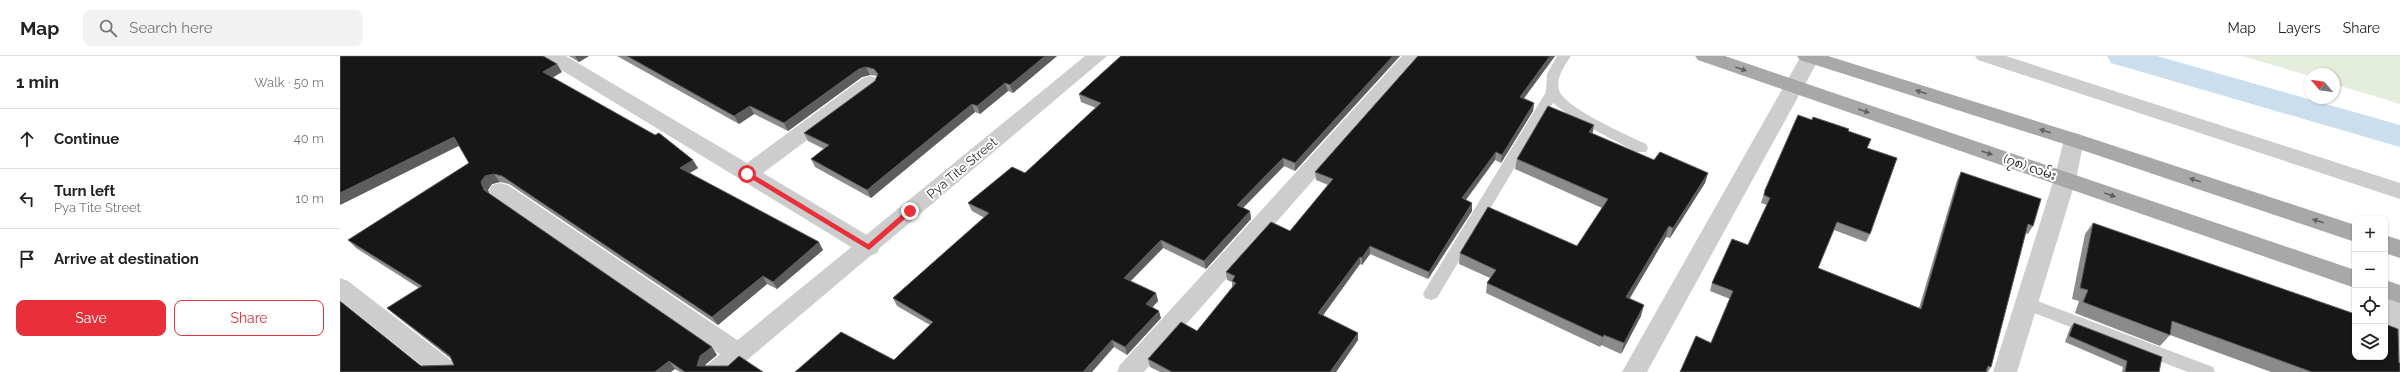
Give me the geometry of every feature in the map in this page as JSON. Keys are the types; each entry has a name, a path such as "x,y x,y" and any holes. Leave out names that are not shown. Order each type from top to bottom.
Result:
{"main road":[{"name":"(၇၈) လမ်း","path":"1705,56 2352,278"},
{"path":"1808,56 1833,60 2352,233"},
{"path":"2388,245 2400,249"}],"street":[{"path":"552,56 869,247"},
{"name":"Pya Tite Street","path":"716,372 737,353 869,247 1097,56"},
{"path":"1129,372 1412,56"},
{"path":"1634,372 1808,56"},
{"path":"1985,56 2400,191"},
{"path":"747,174 870,83"},
{"path":"2005,372 2065,179 2074,140"},
{"path":"500,192 737,353"},
{"path":"340,287 448,372"}],"lane":[{"path":"1431,294 1552,92 1553,76 1564,56"},
{"path":"1552,92 1562,105 1641,148"},
{"path":"2394,292 2394,372"},
{"path":"2027,303 2207,372"}],"green space":[{"path":"2242,56 2400,56 2400,104 2340,86 2340,68 2304,68 2304,74"}],"building":[{"path":"340,56 543,56 557,64 543,72 655,135 659,133 693,160 680,168 819,242 773,282 763,276 712,317 502,176 494,174 485,176 481,182 484,190 712,347 700,356 697,366 728,366 739,356 763,372 685,372 669,361 655,372 340,372 340,301 421,366 454,365 450,356 387,308 422,286 348,240 469,163 454,137 340,193"},
{"path":"627,56 1045,56 1010,85 1005,83 977,106 972,104 867,190 811,159 829,145 804,133 875,81 878,74 874,69 866,67 859,69 784,123 750,106 734,116"},
{"path":"1121,56 1393,56 1295,163 1283,158 1237,205 1250,211 1204,261 1161,240 1124,278 1156,293 1146,304 1159,311 1125,347 1112,340 1083,372 795,372 841,332 894,360 933,322 893,298 989,213 968,203 1012,167 1025,173 1101,103 1079,94"},
{"path":"1418,56 1550,56 1520,97 1534,103 1502,155 1496,152 1462,198 1472,203 1429,272 1370,246 1318,313 1358,333 1330,372 1172,372 1148,359 1181,322 1197,331 1236,283 1232,281 1235,276 1226,272 1271,222 1290,231 1333,179 1315,172"},
{"path":"1548,106 1594,125 1589,132 1654,160 1660,152 1708,173 1673,228 1669,226 1626,297 1644,305 1624,343 1604,335 1603,337 1487,283 1496,270 1460,253 1488,207 1577,246 1608,199 1517,159"},
{"path":"1798,115 1812,120 1813,117 1849,129 1848,131 1871,139 1867,148 1897,158 1870,234 1837,222 1818,268 1921,309 1961,172 2041,199 2033,226 2028,224 1991,367 1988,366 1986,372 1680,372 1696,336 1711,343 1733,291 1712,283 1732,239 1748,245 1770,198 1764,195 1765,190"},
{"path":"2093,223 2352,313 2352,360 2388,360 2388,325 2398,329 2400,372 2312,372 2172,321 2170,335 2083,302 2088,290 2080,288"},
{"path":"2074,323 2162,357 2159,372 2125,372 2127,361 2069,336"}],"waterway":[{"path":"2122,56 2400,136"}],"route":[{"path":"747,174 869,247 910,211"}]}
